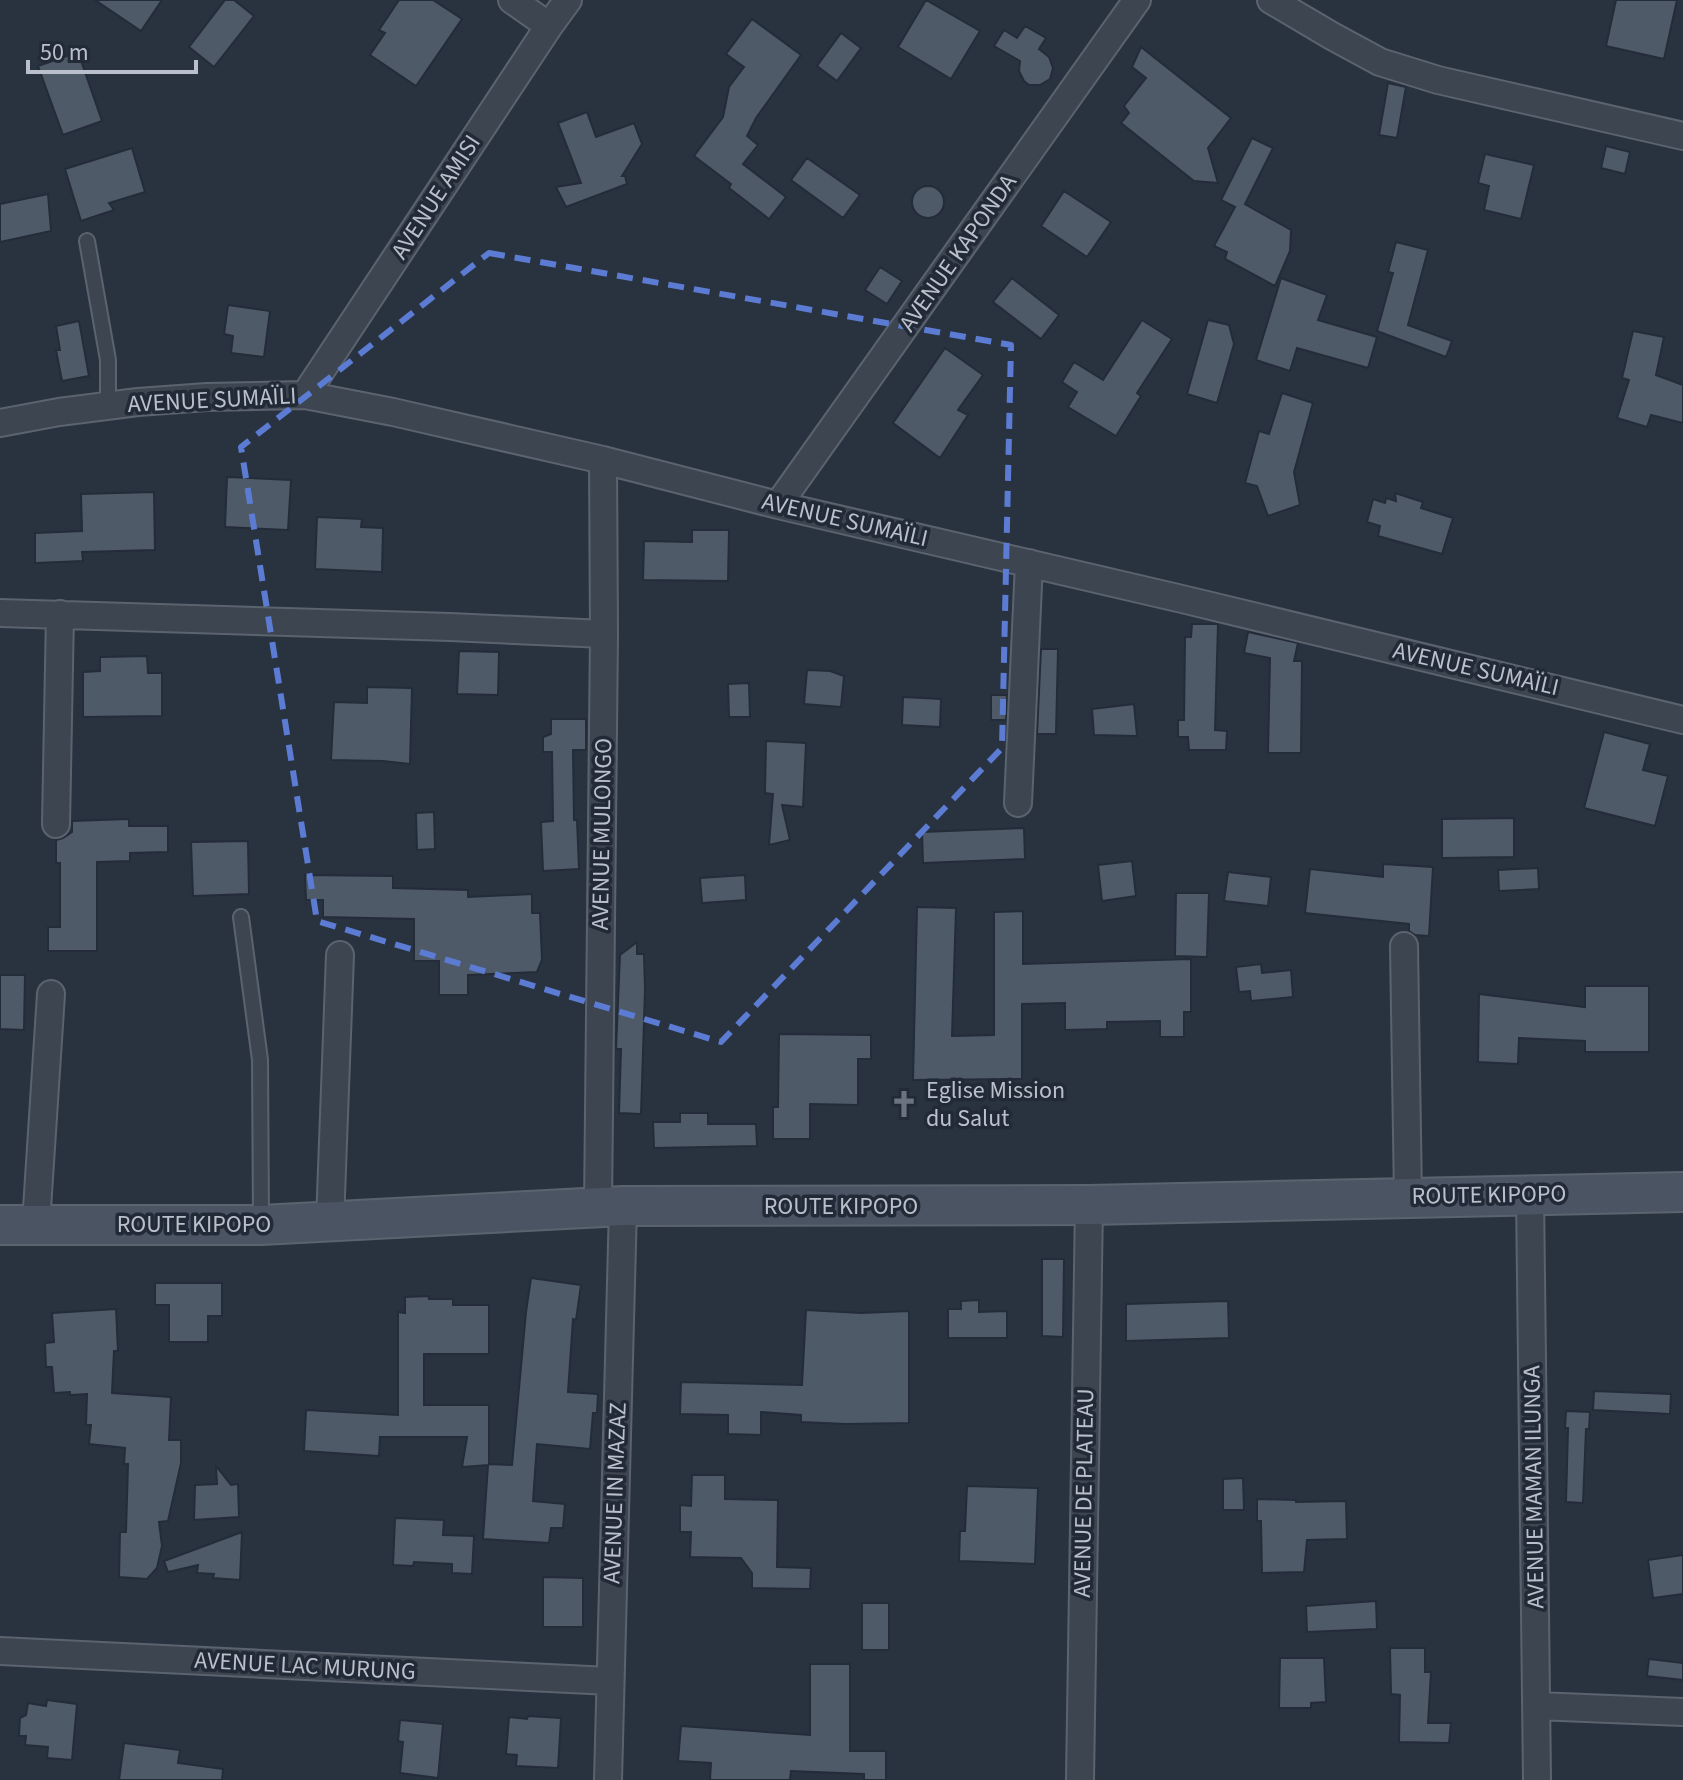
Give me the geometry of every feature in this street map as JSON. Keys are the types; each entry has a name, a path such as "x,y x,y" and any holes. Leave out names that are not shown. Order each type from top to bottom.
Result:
{"main road":[{"name":"ROUTE KIPOPO","path":"18,1224 261,1225 610,1206 1089,1205 1683,1192"}],"street":[{"path":"512,0 549,26"},
{"name":"AVENUE AMISI","path":"305,395 568,0"},
{"name":"AVENUE KAPONDA","path":"778,505 1137,0"},
{"path":"1271,0 1380,62 1438,80 1683,136"},
{"name":"AVENUE SUMAÏLI","path":"0,423 108,406 207,397 305,395 603,460 778,505 1683,720"},
{"name":"AVENUE MULONGO","path":"603,460 610,1206"},
{"path":"1018,803 1029,563"},
{"path":"0,613 604,634"},
{"path":"56,824 60,614"},
{"path":"1404,946 1408,1197"},
{"path":"330,1222 340,955"},
{"path":"18,1224 51,994"},
{"name":"AVENUE MAMAN ILUNGA","path":"1530,1194 1537,1780"},
{"name":"AVENUE DE PLATEAU","path":"1080,1780 1089,1205"},
{"name":"AVENUE IN MAZAZ","path":"608,1780 610,1206"},
{"name":"AVENUE LAC MURUNG","path":"0,1651 610,1681"},
{"path":"1537,1706 1683,1712"}],"lane":[{"path":"87,241 108,360 108,406"},
{"path":"241,917 260,1060 261,1225"}],"highlighted area":[{"path":"489,253 1011,345 1002,748 721,1042 317,921 241,447"}],"building":[{"path":"95,0 162,0 141,31"},
{"path":"225,0 234,0 254,16 214,67 189,47"},
{"path":"399,0 433,0 462,19 416,86 370,55 385,33 379,30"},
{"path":"926,0 980,31 951,79 898,47"},
{"path":"1616,0 1677,0 1664,59 1606,46"},
{"path":"752,19 801,55 756,118 747,136 758,145 743,164 786,197 769,219 694,156 723,117 729,87 744,67 726,54"},
{"path":"1025,26 1046,38 1039,49 1049,57 1053,68 1050,79 1040,85 1029,85 1024,81 1019,71 1020,61 994,46 1004,30 1017,38"},
{"path":"841,33 861,48 837,81 817,66"},
{"path":"1141,47 1231,118 1208,148 1218,183 1194,181 1121,123 1129,113 1124,106 1146,78 1132,67"},
{"path":"78,52 102,121 63,135 38,66"},
{"path":"1388,83 1406,87 1397,138 1379,135"},
{"path":"587,112 596,137 634,123 642,144 622,176 625,176 627,184 566,207 556,187 581,183 558,123"},
{"path":"1252,138 1273,148 1245,204 1291,230 1290,251 1275,286 1225,259 1227,252 1214,246 1235,207 1221,200"},
{"path":"1606,146 1630,152 1625,174 1601,168"},
{"path":"132,148 145,192 109,203 114,210 81,221 65,169"},
{"path":"1485,154 1534,165 1521,219 1484,210 1489,186 1478,183"},
{"path":"807,158 860,195 843,218 791,180"},
{"path":"928,186 939,191 944,202 939,213 928,218 917,213 912,202 917,191"},
{"path":"1064,191 1111,222 1087,257 1041,226"},
{"path":"48,194 51,231 0,242 0,204"},
{"path":"1396,242 1428,250 1408,325 1452,341 1446,357 1377,331 1393,273 1388,272"},
{"path":"880,267 902,281 887,304 865,290"},
{"path":"1012,278 1059,315 1041,339 993,302"},
{"path":"1281,278 1327,295 1318,320 1377,337 1368,368 1297,348 1290,371 1256,360"},
{"path":"228,305 270,311 264,357 231,353 233,336 224,334"},
{"path":"1142,320 1172,339 1137,393 1141,396 1116,436 1068,407 1077,392 1062,382 1074,362 1103,380"},
{"path":"1208,320 1229,325 1234,344 1217,403 1187,394"},
{"path":"79,321 89,376 62,381 56,350 60,350 56,326"},
{"path":"1633,331 1664,337 1656,375 1683,385 1683,423 1651,415 1647,427 1617,418 1629,380 1622,378"},
{"path":"945,348 983,375 958,410 968,415 940,458 893,423"},
{"path":"1282,393 1313,403 1294,472 1300,505 1268,516 1257,486 1245,483 1259,431 1269,434"},
{"path":"227,477 291,480 288,530 225,527"},
{"path":"154,492 155,550 82,552 83,561 35,563 35,533 82,531 81,494"},
{"path":"1395,493 1423,502 1421,508 1453,518 1442,554 1378,536 1380,526 1367,522 1373,499 1385,503 1386,498 1396,501"},
{"path":"317,517 362,519 361,527 383,528 382,572 315,569"},
{"path":"692,530 729,530 728,581 643,580 644,541 692,542"},
{"path":"1192,624 1218,624 1215,730 1227,731 1226,750 1189,750 1188,737 1178,737 1178,720 1184,720 1185,637 1191,637"},
{"path":"1248,632 1298,643 1294,661 1302,661 1301,753 1268,753 1270,658 1244,653"},
{"path":"1041,649 1058,649 1056,734 1037,734"},
{"path":"459,651 499,652 498,695 457,694"},
{"path":"147,656 148,673 162,673 162,716 83,717 83,672 100,671 100,657"},
{"path":"807,670 830,671 844,676 841,707 804,704"},
{"path":"749,683 750,717 729,717 728,684"},
{"path":"367,687 412,688 410,764 331,760 334,702 367,703"},
{"path":"991,695 1007,695 1006,720 991,720"},
{"path":"903,697 941,699 940,727 902,725"},
{"path":"1134,704 1137,736 1094,735 1092,709"},
{"path":"551,719 586,719 586,750 573,750 574,820 577,820 579,869 543,871 541,822 553,821 552,752 543,752 543,737 551,734"},
{"path":"1604,732 1650,744 1643,770 1668,776 1655,826 1584,808"},
{"path":"766,741 806,743 803,807 782,805 790,840 769,845 773,794 765,793"},
{"path":"434,812 435,849 417,850 416,813"},
{"path":"1514,818 1514,857 1442,858 1442,819"},
{"path":"129,819 129,826 168,826 168,852 130,853 130,861 97,862 97,951 48,951 48,927 60,927 60,863 56,863 56,840 72,832 72,821"},
{"path":"1024,828 1025,859 923,863 922,832"},
{"path":"248,841 249,894 193,896 191,842"},
{"path":"1132,861 1136,896 1102,901 1098,865"},
{"path":"1383,864 1433,867 1429,936 1415,935 1409,931 1409,924 1305,913 1310,869 1383,877"},
{"path":"1538,868 1539,889 1499,891 1498,870"},
{"path":"1228,872 1271,877 1268,906 1224,901"},
{"path":"305,875 393,876 393,888 468,890 468,897 532,894 532,913 540,913 542,960 537,972 468,975 468,995 439,995 439,961 414,961 414,919 323,917 323,900 306,900"},
{"path":"745,875 746,900 702,903 700,878"},
{"path":"1176,893 1209,893 1207,957 1175,956"},
{"path":"917,907 956,908 952,1036 994,1035 994,912 1023,911 1023,964 1191,959 1191,1012 1184,1012 1184,1037 1160,1037 1160,1021 1107,1022 1107,1029 1065,1030 1065,1003 1022,1004 1022,1079 913,1080"},
{"path":"637,942 637,954 644,954 645,990 641,1114 619,1113 621,1049 616,1049 620,955"},
{"path":"1261,964 1262,973 1291,970 1293,997 1251,1001 1250,991 1239,992 1236,967"},
{"path":"0,975 25,975 24,1030 0,1029"},
{"path":"1585,986 1649,986 1649,1052 1585,1052 1585,1041 1519,1038 1518,1064 1478,1062 1479,994 1585,1007"},
{"path":"779,1034 871,1035 871,1059 858,1059 858,1105 810,1104 810,1139 773,1139 773,1107 778,1107"},
{"path":"680,1113 708,1113 708,1124 756,1124 757,1146 654,1148 653,1122 680,1122"},
{"path":"1042,1259 1064,1259 1063,1337 1042,1336"},
{"path":"531,1278 581,1285 576,1320 573,1319 568,1392 598,1394 590,1449 537,1444 533,1501 565,1504 563,1528 551,1528 549,1543 483,1539 488,1465 462,1467 467,1437 380,1437 379,1456 304,1451 306,1410 398,1415 398,1312 405,1313 405,1297 429,1296 429,1299 453,1299 453,1305 489,1305 489,1354 424,1354 424,1405 489,1405 489,1464 512,1465"},
{"path":"155,1283 222,1283 222,1316 208,1316 208,1342 169,1342 169,1305 155,1305"},
{"path":"979,1300 979,1312 1007,1311 1007,1338 948,1338 948,1309 961,1309 961,1301"},
{"path":"1228,1301 1229,1338 1126,1341 1126,1304"},
{"path":"116,1309 118,1351 114,1351 112,1393 171,1397 169,1440 181,1440 181,1463 168,1521 159,1522 162,1546 157,1568 147,1579 119,1577 120,1532 126,1532 128,1464 124,1464 125,1448 89,1444 91,1425 86,1425 87,1394 54,1393 52,1367 46,1367 45,1343 54,1342 52,1313"},
{"path":"806,1310 861,1313 909,1311 909,1423 801,1422 801,1415 761,1412 761,1435 728,1434 728,1415 680,1414 681,1382 802,1385"},
{"path":"1594,1391 1671,1394 1670,1414 1593,1410"},
{"path":"1566,1411 1590,1412 1589,1429 1586,1429 1583,1503 1566,1502"},
{"path":"216,1466 231,1485 238,1484 239,1517 194,1520 195,1485 217,1484"},
{"path":"692,1475 725,1475 725,1499 778,1500 777,1567 811,1568 810,1589 752,1588 752,1573 741,1558 690,1557 691,1532 680,1532 680,1505 691,1506"},
{"path":"1243,1478 1244,1510 1223,1510 1223,1479"},
{"path":"967,1486 1038,1488 1035,1564 959,1561 960,1531 965,1531"},
{"path":"1257,1499 1346,1501 1347,1539 1307,1540 1304,1572 1262,1573 1261,1521 1257,1521"},
{"path":"395,1518 444,1520 443,1535 474,1536 472,1574 452,1573 452,1564 414,1562 413,1566 393,1565"},
{"path":"242,1532 240,1580 197,1573 198,1565 168,1572 164,1561"},
{"path":"1683,1555 1683,1594 1653,1598 1648,1560"},
{"path":"543,1577 583,1578 583,1627 543,1627"},
{"path":"1376,1601 1377,1629 1307,1632 1306,1606"},
{"path":"862,1603 889,1603 889,1650 862,1650"},
{"path":"1390,1648 1425,1648 1425,1672 1431,1672 1428,1723 1451,1723 1449,1743 1399,1742 1400,1695 1391,1694"},
{"path":"1280,1658 1324,1658 1326,1702 1311,1703 1311,1708 1279,1708"},
{"path":"1649,1659 1683,1663 1683,1680 1647,1676"},
{"path":"810,1664 850,1664 850,1751 886,1751 886,1780 864,1780 864,1774 791,1771 790,1780 710,1780 711,1763 678,1761 681,1726 810,1735"},
{"path":"47,1700 77,1704 72,1760 47,1758 48,1747 25,1745 26,1736 19,1736 20,1718 26,1715 28,1703 46,1706"},
{"path":"528,1716 561,1718 558,1768 516,1766 517,1755 506,1754 509,1717 527,1719"},
{"path":"400,1720 443,1724 438,1778 400,1773 403,1742 398,1741"},
{"path":"124,1743 180,1750 178,1763 223,1769 222,1780 119,1780"}],"place":[{"name":"Eglise Mission du Salut","path":"904,1104"}]}
